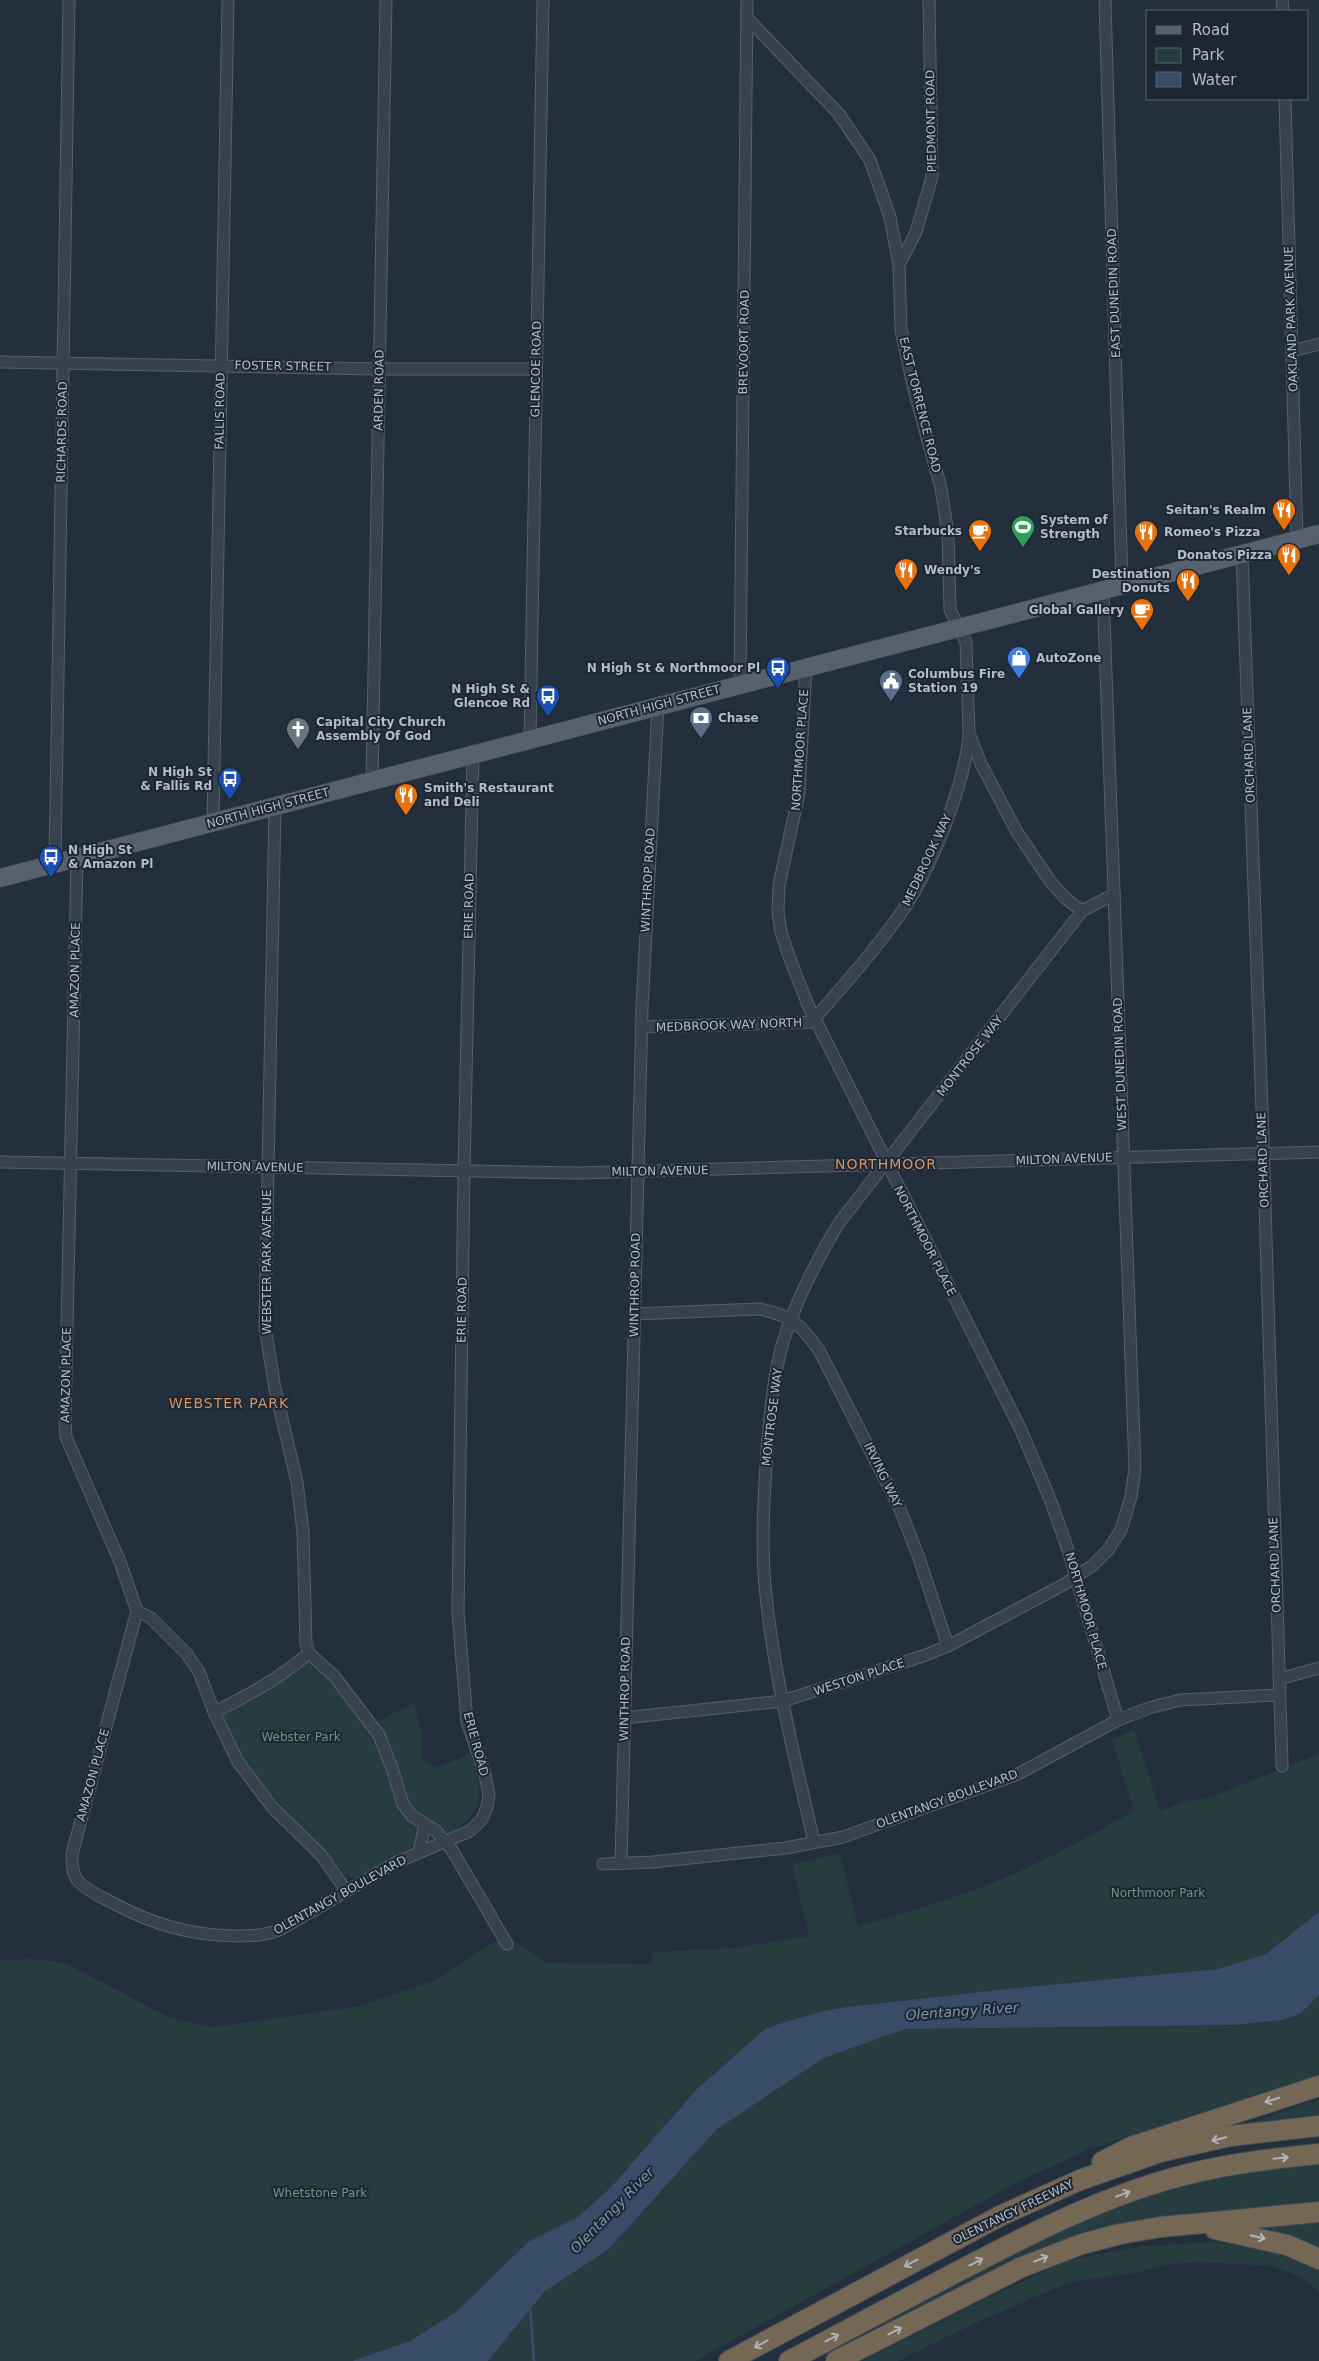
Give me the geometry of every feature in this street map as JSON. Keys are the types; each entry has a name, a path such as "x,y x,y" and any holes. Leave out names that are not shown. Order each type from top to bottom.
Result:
{"highway":[{"path":"1080,2180 1106,2158 1132,2146 1319,2086"},
{"name":"OLENTANGY FREEWAY","path":"729,2361 1000,2216 1080,2180 1160,2152 1230,2136 1319,2126"},
{"path":"789,2361 1031,2233 1090,2206 1135,2190 1200,2171 1270,2159 1319,2154"},
{"path":"836,2361 1014,2271 1082,2244 1136,2231 1319,2212"},
{"path":"1193,2225 1279,2243 1319,2260"}],"main road":[{"name":"NORTH HIGH STREET","path":"0,878 1319,534"}],"street":[{"name":"RICHARDS ROAD","path":"55,864 69,0"},
{"name":"FALLIS ROAD","path":"213,822 228,0"},
{"name":"ARDEN ROAD","path":"372,781 386,0"},
{"name":"GLENCOE ROAD","path":"530,739 543,0"},
{"name":"BREVOORT ROAD","path":"740,684 747,0"},
{"name":"PIEDMONT ROAD","path":"899,265 916,232 932,177 928,0"},
{"name":"EAST DUNEDIN ROAD","path":"1106,0 1122,585"},
{"name":"EAST TORRENCE ROAD","path":"748,19 839,114 870,160 890,217 899,265 901,330 914,390 941,488 948,534 950,610 966,642 970,733"},
{"name":"OAKLAND PARK AVENUE","path":"1285,100 1297,539"},
{"path":"1292,351 1319,344"},
{"name":"FOSTER STREET","path":"0,362 379,369 536,369"},
{"name":"ORCHARD LANE","path":"1242,554 1282,1766"},
{"name":"WEST DUNEDIN ROAD","path":"1076,1577 1092,1566 1121,1530 1131,1497 1135,1470 1103,590"},
{"name":"NORTHMOOR PLACE","path":"806,667 799,793 779,885 778,912 781,932 790,959 816,1020 886,1164 1021,1430 1050,1499 1076,1577 1118,1720"},
{"name":"WINTHROP ROAD","path":"621,1864 641,1027 658,706"},
{"path":"970,733 981,764 1017,832 1050,881 1065,898 1082,911"},
{"name":"MEDBROOK WAY","path":"816,1020 902,911 946,824 964,765 970,733"},
{"name":"ERIE ROAD","path":"445,1841 470,1831 482,1819 487,1807 489,1794 484,1771 467,1722 458,1612 464,1171 473,754"},
{"name":"WEBSTER PARK AVENUE","path":"275,806 265,1327 275,1390 297,1482 303,1532 306,1588 304,1614 309,1653"},
{"name":"AMAZON PLACE","path":"76,858 66,1437 120,1562 137,1611 72,1854 72,1869 79,1882 90,1891"},
{"name":"MONTROSE WAY","path":"814,1842 783,1701 765,1586 763,1520 770,1414 777,1368 791,1318 822,1251 845,1215 1082,911 1114,894"},
{"name":"MEDBROOK WAY NORTH","path":"641,1027 816,1020"},
{"name":"MILTON AVENUE","path":"0,1162 526,1173 1319,1152"},
{"path":"634,1314 759,1310 776,1312 791,1318"},
{"name":"IRVING WAY","path":"791,1318 808,1334 820,1352 880,1466 919,1558 948,1646"},
{"name":"WESTON PLACE","path":"624,1718 783,1701 923,1656 948,1646 1076,1577"},
{"path":"137,1611 151,1618 187,1654 199,1672 214,1712 238,1762 273,1808 321,1855 346,1890"},
{"path":"214,1712 238,1701 278,1677 309,1653 340,1684 379,1735 403,1804 412,1816 445,1841 507,1944"},
{"path":"1279,1679 1319,1668"},
{"name":"OLENTANGY BOULEVARD","path":"603,1864 621,1864 786,1848 843,1837 1018,1774 1118,1720 1180,1700 1279,1695"},
{"path":"419,1851 425,1825"},
{"name":"OLENTANGY BOULEVARD","path":"90,1891 141,1918 167,1927 194,1933 266,1935 279,1930 346,1890 419,1851 445,1841"}],"green space":[{"name":"Webster Park","path":"309,1660 327,1676 358,1714 385,1759 419,1826 419,1834 415,1845 355,1878 346,1875 279,1803 237,1752 221,1715"},
{"path":"414,1704 421,1730 421,1759 437,1768 470,1754 475,1767 479,1790 476,1808 462,1825 450,1834 418,1813 408,1802 375,1722"},
{"path":"1134,1729 1160,1811 1186,1801 1211,1797 1319,1754 1319,1912 1266,1954 1218,1969 1016,1988 847,2007 828,2010 765,2029 697,2089 611,2187 578,2217 528,2242 456,2312 410,2341 352,2361 0,2361 0,1960 32,1959 64,1963 171,2018 214,2027 359,2006 436,1980 505,1935 548,1963 653,1964 652,1952 735,1948 809,1936 792,1864 840,1854 858,1926 931,1905 985,1886 1053,1855 1134,1811 1112,1740"},
{"path":"1319,1995 1319,2075 1089,2149 1016,2183 695,2361 488,2361 545,2291 608,2250 716,2130 824,2058 905,2029 1234,2025 1283,2020 1301,2013"},
{"path":"1319,2099 1319,2116 1247,2124"},
{"path":"1319,2164 1319,2205 1209,2211 1147,2220 1070,2239 1015,2259 882,2327 880,2323 1046,2237 1088,2218 1132,2202 1176,2187 1221,2176 1257,2170"},
{"path":"1319,2219 1319,2249 1243,2228"},
{"path":"1211,2242 1266,2250 1306,2263 1319,2269 1319,2291 1299,2276 1273,2266 1198,2262 1171,2264 1139,2272 1068,2283 982,2320 898,2361 863,2361 983,2300 1068,2260 1144,2246"}],"water":[{"name":"Olentangy River","path":"1319,1912 1319,1995 1301,2013 1283,2020 1234,2025 905,2029 824,2058 716,2130 608,2250 545,2291 488,2361 352,2361 410,2341 456,2312 528,2242 578,2217 611,2187 697,2089 765,2029 828,2010 847,2007 1016,1988 1218,1969 1266,1954"}],"waterway":[{"path":"530,2307 534,2361"}],"place":[{"name":"Seitan's Realm","path":"1284,531"},
{"name":"System of Strength","path":"1023,548"},
{"name":"Starbucks","path":"980,552"},
{"name":"Romeo's Pizza","path":"1146,553"},
{"name":"Donatos Pizza","path":"1289,576"},
{"name":"Wendy's","path":"906,591"},
{"name":"Destination Donuts","path":"1188,602"},
{"name":"Global Gallery","path":"1142,631"},
{"name":"AutoZone","path":"1019,679"},
{"name":"N High St & Northmoor Pl","path":"778,689"},
{"name":"Columbus Fire Station 19","path":"891,702"},
{"name":"N High St & Glencoe Rd","path":"548,717"},
{"name":"Chase","path":"701,739"},
{"name":"Capital City Church Assembly Of God","path":"298,750"},
{"name":"N High St & Fallis Rd","path":"230,800"},
{"name":"Smith's Restaurant and Deli","path":"406,816"},
{"name":"N High St & Amazon Pl","path":"51,878"}],"district":[{"name":"NORTHMOOR","path":"886,1164"},
{"name":"WEBSTER PARK","path":"229,1403"}],"park label":[{"name":"Northmoor Park","path":"1158,1893"},
{"name":"Whetstone Park","path":"320,2193"}]}
